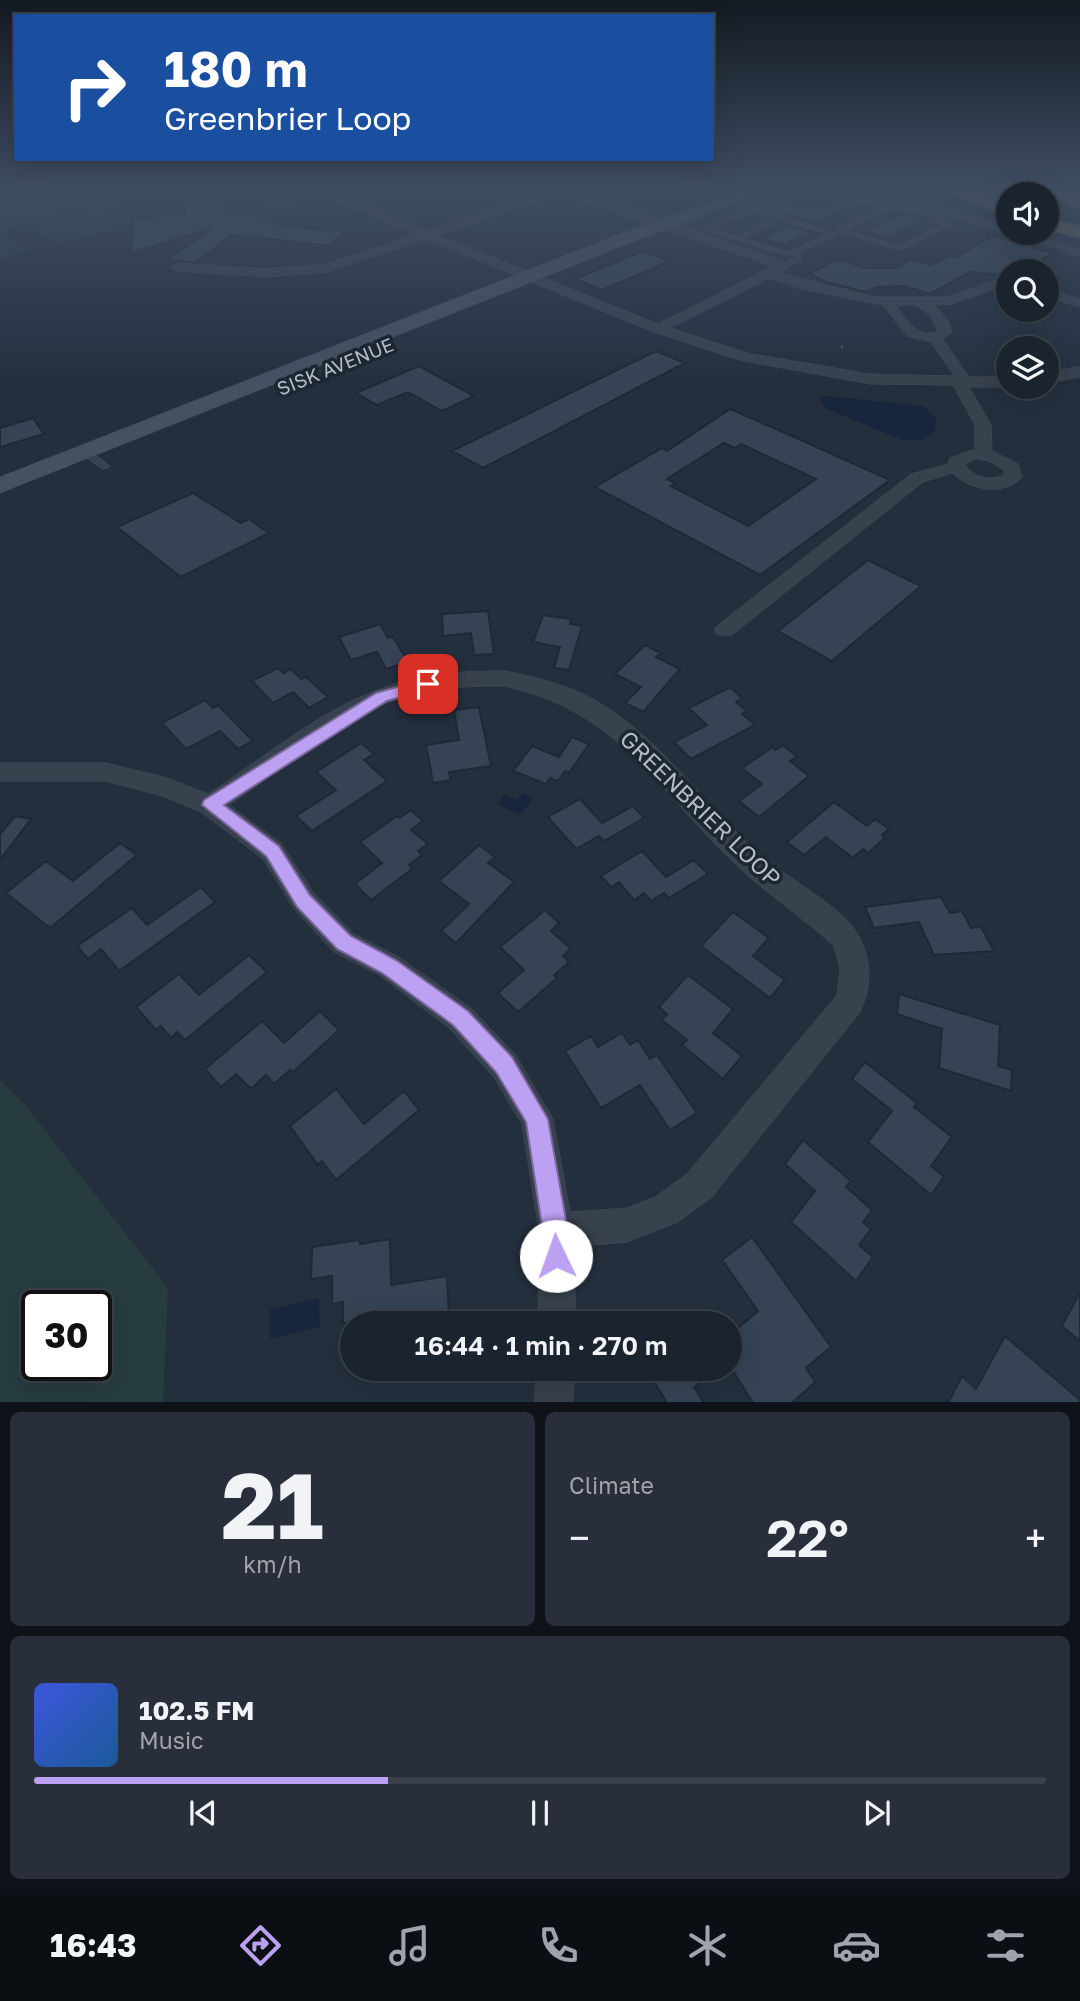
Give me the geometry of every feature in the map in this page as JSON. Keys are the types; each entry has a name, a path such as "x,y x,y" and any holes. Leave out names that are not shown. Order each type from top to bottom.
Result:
{"street":[{"path":"177,267 238,272 296,272 348,263 376,253"},
{"path":"474,253 659,329 732,354 785,366 870,379 996,382"},
{"name":"SISK AVENUE","path":"0,499 92,457 536,279 607,253"},
{"path":"748,253 784,266"},
{"path":"659,329 784,266"},
{"path":"771,274 861,299 947,300 996,284"},
{"path":"1059,297 1080,303"},
{"path":"897,300 890,305 905,330 930,338 945,333 945,328 930,307 915,300"},
{"path":"930,338 983,425 984,454"},
{"path":"1059,376 1080,372"},
{"path":"984,454 1009,464 1014,473 1013,477 1003,483 986,483 967,477 957,467 960,458 966,455 984,454"},
{"name":"SISK AVENUE","path":"0,486 92,457"},
{"path":"725,631 917,478 957,467"},
{"name":"GREENBRIER LOOP","path":"211,805 382,697 443,680 474,676 547,687 599,712 628,734 739,852 845,937 855,957 857,979 850,1002 699,1186 666,1210 627,1225 556,1231"},
{"path":"0,772 106,772 167,788 211,805 272,851 304,901 344,943 389,966 460,1018 504,1065 537,1119 556,1231 557,1311"},
{"path":"554,1402 555,1381"}],"lane":[{"path":"784,266 799,259 797,254 792,253"}],"green space":[{"path":"0,253 20,253 0,261"},
{"path":"0,1081 26,1106 168,1288 163,1402 0,1402"}],"water":[{"path":"828,396 923,406 936,418 935,432 921,440 902,440 825,408 819,398"},
{"path":"523,793 534,798 520,815 497,804 505,794 517,800"},
{"path":"319,1298 320,1327 270,1339 270,1310"}],"building":[{"path":"177,253 207,253 196,262 168,260"},
{"path":"637,253 650,253 670,261 602,290 575,279"},
{"path":"1052,253 1043,259 996,259 996,274 970,272 930,294 904,286 876,287 866,292 826,282 810,273 837,259 867,268 895,268 912,259 931,265 949,255"},
{"path":"656,351 685,363 483,468 452,451"},
{"path":"419,366 474,396 442,411 408,392 377,405 356,393"},
{"path":"730,409 890,480 760,575 595,487 662,448 667,451","holes":["724,443 735,448 741,444 816,479 748,526 671,486 676,484 667,479"]},
{"path":"33,418 44,434 0,447 0,428"},
{"path":"193,493 241,523 249,519 269,533 181,577 117,527"},
{"path":"868,560 921,586 832,661 778,631"},
{"path":"488,611 494,654 474,655 471,633 443,636 442,614"},
{"path":"543,615 571,619 570,624 582,626 569,670 554,668 560,647 533,642"},
{"path":"380,624 388,638 393,637 408,662 386,669 377,652 351,660 339,637"},
{"path":"645,645 661,653 656,657 680,669 643,712 625,703 641,687 615,674"},
{"path":"278,668 283,673 291,669 301,679 306,677 328,697 309,708 293,692 273,703 252,681"},
{"path":"730,687 742,698 736,702 747,711 742,714 755,725 691,759 674,742 707,725 689,708"},
{"path":"205,700 213,708 218,705 253,741 238,749 220,731 186,749 162,723"},
{"path":"479,707 491,766 449,772 451,780 433,783 426,745 459,740 454,710"},
{"path":"572,737 589,744 569,773 565,771 558,781 550,778 546,784 513,771 532,746 559,757"},
{"path":"361,743 374,754 364,760 387,781 312,831 296,816 336,790 316,772"},
{"path":"783,745 797,757 790,761 809,776 759,817 739,801 762,784 742,768 773,747 776,750"},
{"path":"580,799 602,823 633,806 644,818 604,841 599,836 576,849 548,817"},
{"path":"834,802 867,826 875,819 889,829 882,835 885,838 868,853 863,849 853,858 826,837 804,855 787,842"},
{"path":"411,810 423,821 411,830 428,844 418,851 422,855 409,865 412,869 371,900 355,884 382,863 360,842 397,816 399,818"},
{"path":"15,816 31,819 0,860 0,834"},
{"path":"120,843 137,855 50,928 6,893 46,861 73,881"},
{"path":"479,845 495,857 488,863 514,882 456,943 441,931 469,904 439,881"},
{"path":"642,851 666,877 694,860 708,874 669,898 664,893 651,901 644,893 634,900 619,882 611,887 601,876"},
{"path":"201,887 215,902 119,971 101,949 88,959 77,946 132,908 147,925"},
{"path":"941,897 950,913 962,911 971,928 981,927 994,951 934,955 919,922 874,928 865,907"},
{"path":"545,910 559,923 551,931 571,949 563,956 569,962 554,975 557,978 518,1012 498,993 524,970 500,947"},
{"path":"733,912 769,938 753,956 785,980 770,998 701,946"},
{"path":"249,955 267,972 185,1040 177,1032 171,1038 161,1026 156,1030 136,1007 179,974 199,995"},
{"path":"688,975 733,1009 713,1033 742,1056 723,1079 682,1045 687,1040 662,1020 667,1014 659,1007"},
{"path":"899,994 1000,1025 998,1066 1012,1070 1011,1091 939,1068 942,1029 897,1014"},
{"path":"320,1011 339,1030 293,1072 290,1070 274,1084 266,1075 251,1089 236,1074 221,1087 205,1069 262,1021 284,1043"},
{"path":"622,1033 630,1045 638,1040 650,1059 657,1055 697,1113 670,1130 640,1085 601,1108 565,1051 591,1036 598,1047"},
{"path":"865,1062 917,1103 914,1107 952,1137 931,1166 944,1177 931,1195 868,1142 892,1111 852,1079"},
{"path":"336,1089 364,1124 404,1091 419,1110 336,1180 322,1161 318,1165 290,1126"},
{"path":"803,1140 851,1181 846,1187 872,1210 863,1222 871,1229 859,1245 873,1257 856,1281 791,1222 815,1191 785,1164"},
{"path":"752,1237 831,1347 806,1368 815,1382 793,1402 752,1402 739,1381 742,1381 742,1325 758,1311 722,1260"},
{"path":"390,1239 391,1285 447,1276 449,1311 343,1311 343,1302 332,1304 332,1276 311,1279 312,1247 359,1240 360,1244"},
{"path":"1080,1292 1080,1341 1062,1326"},
{"path":"1005,1336 1080,1402 949,1402 962,1376 976,1389"},
{"path":"654,1381 699,1381 700,1383 694,1387 703,1402 666,1402"}],"route":[{"path":"428,684 382,697 211,805 272,851 304,901 344,943 389,966 460,1018 504,1065 537,1119 556,1231 556,1256"}]}
